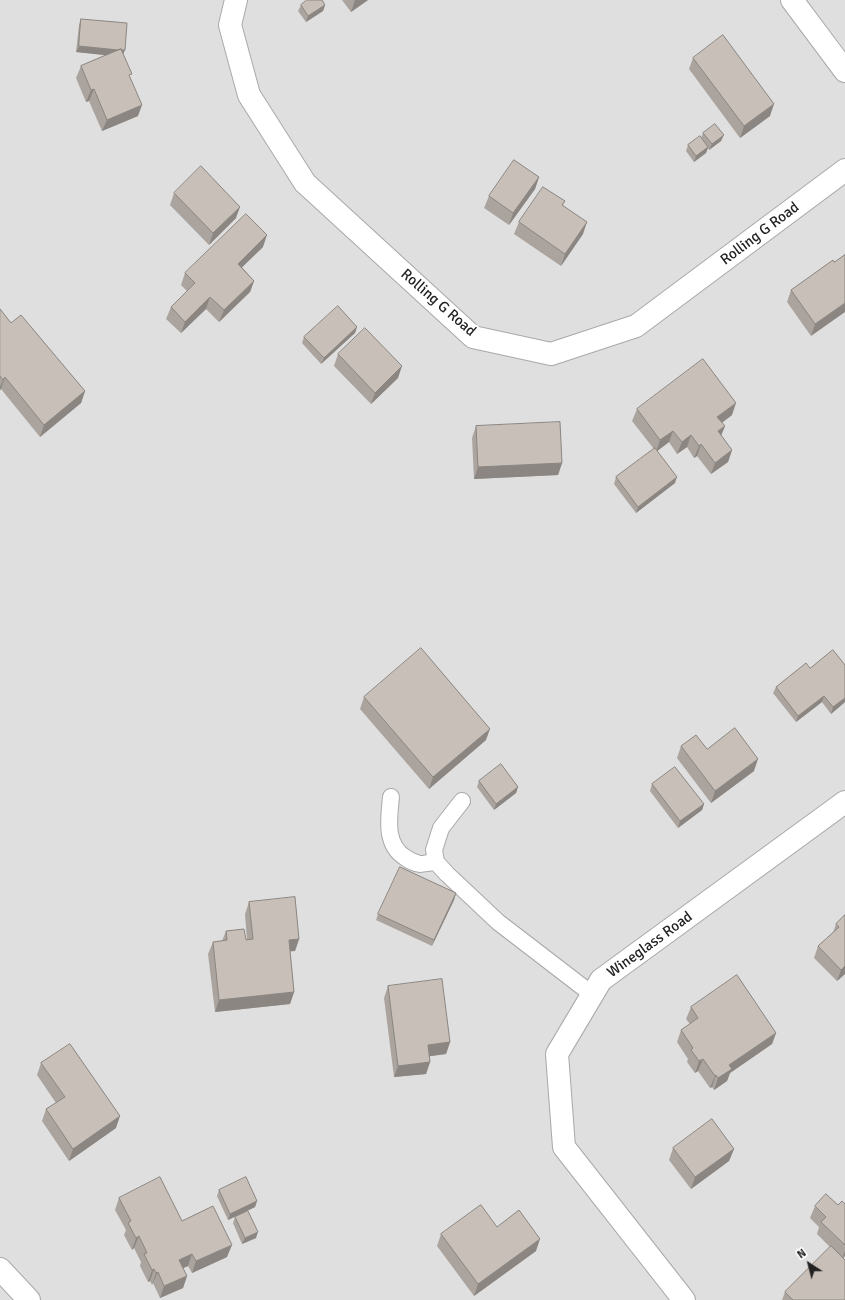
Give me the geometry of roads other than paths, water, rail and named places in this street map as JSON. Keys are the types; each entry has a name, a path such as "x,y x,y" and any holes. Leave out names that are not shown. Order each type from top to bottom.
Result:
{"street":[{"name":"Rolling G Road","path":"236,0 230,25 249,95 305,183 473,337 551,354 636,326 845,170"},
{"path":"792,0 845,71"},
{"name":"Wineglass Road","path":"684,1300 564,1147 558,1054 601,980 845,802"},
{"path":"0,1269 29,1300"}],"lane":[{"path":"392,797 389,828 391,841 395,849 412,862 421,864 436,862"},
{"path":"462,801 441,828 434,850 436,862 498,922 593,995"}]}
